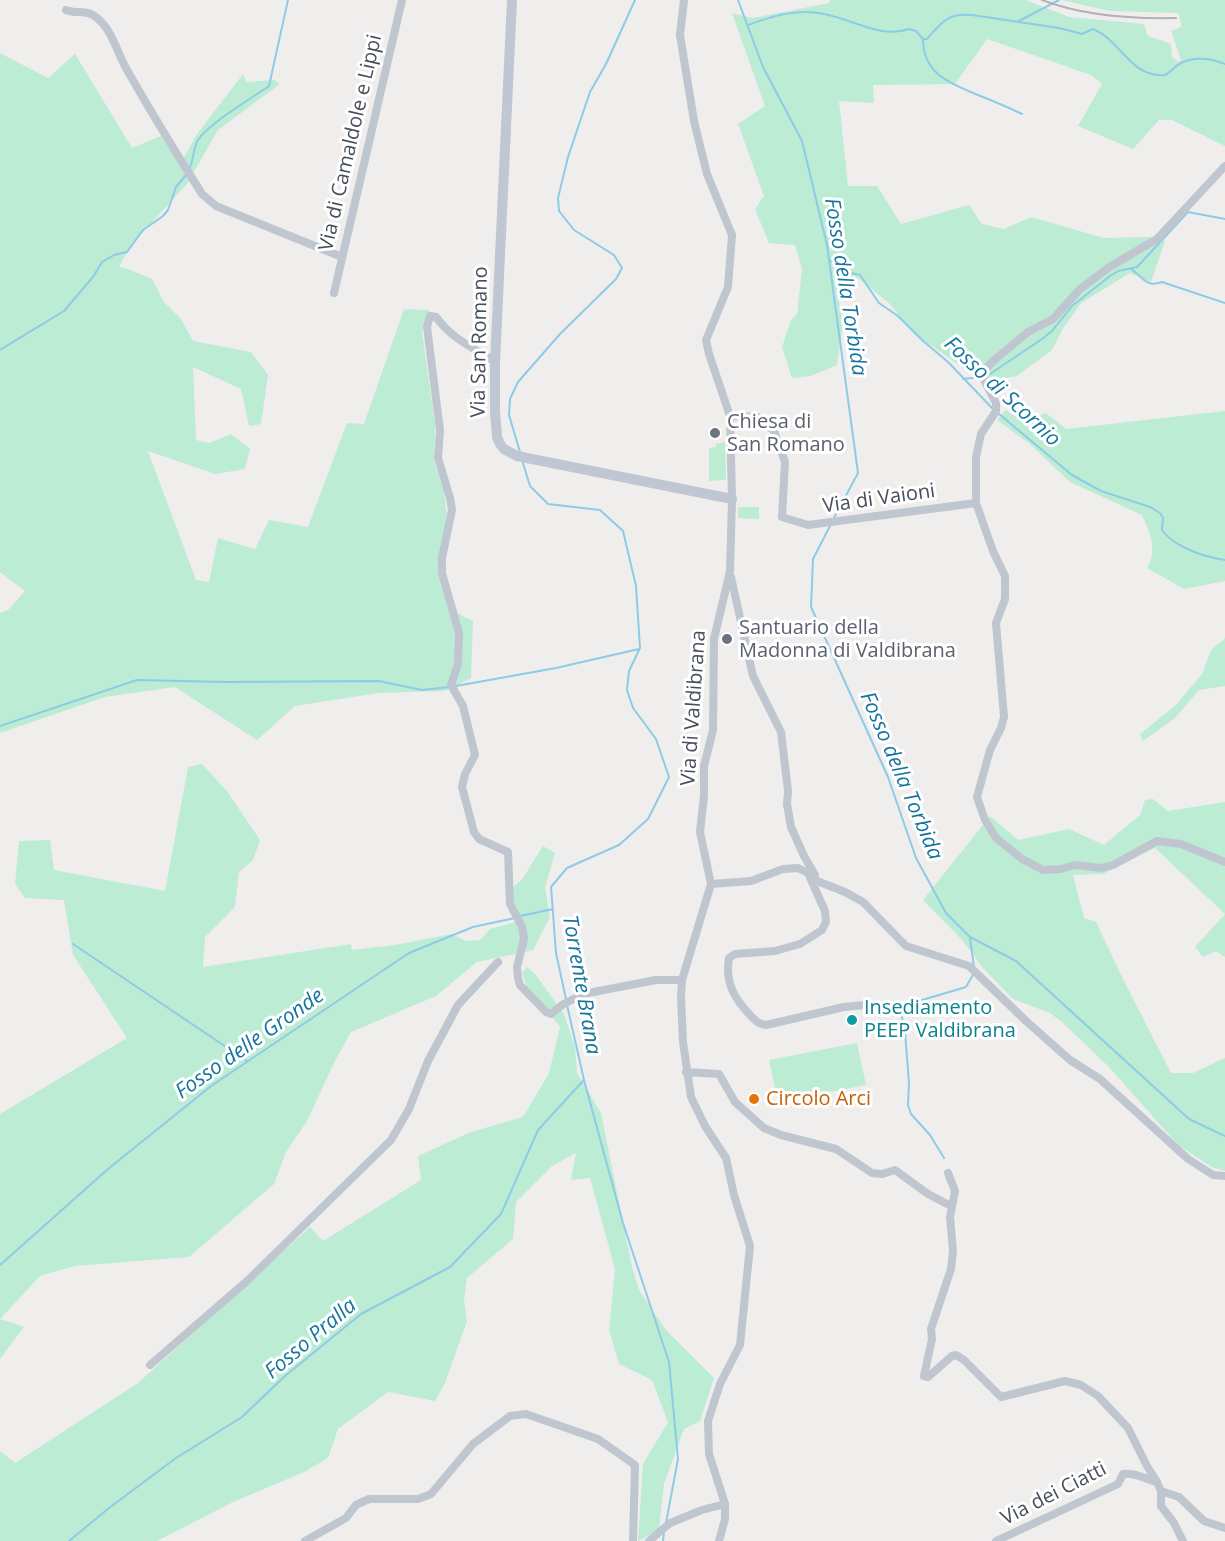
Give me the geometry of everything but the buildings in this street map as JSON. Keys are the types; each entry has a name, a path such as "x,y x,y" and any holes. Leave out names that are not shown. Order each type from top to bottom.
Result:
{"street":[{"name":"Via di Camaldole e Lippi","path":"334,293 402,0"},
{"name":"Via San Romano","path":"512,0 495,362 497,437 504,449 517,456 732,499"},
{"name":"Via di Valdibrana","path":"684,0 680,35 694,121 707,174 732,235 728,287 706,340 729,416 732,499 730,571 714,639 713,730 704,766 704,796 700,832 711,884 682,980 682,1034 686,1072 695,1108 726,1158 736,1203 750,1246 740,1346 720,1384 708,1420 709,1454 725,1504 725,1519 719,1541"},
{"path":"66,10 83,11 93,15 108,29 126,68 202,194 216,207 342,257"},
{"path":"1225,166 1156,239 1080,289 1053,319 1028,332 985,370 984,380 996,403 996,411 981,434 976,457 976,503 993,551 1005,576 1005,599 996,624 1004,717 990,750 977,797 985,820 996,838 1022,859 1043,870 1113,865 1157,841 1181,844 1225,862"},
{"path":"495,362 452,335 436,317 430,316 427,327 440,430 438,458 452,510 442,558 442,573 459,633 458,664 453,689 463,706 468,721 475,756 465,774 462,787 474,832 479,839 508,852 510,904 522,927 524,939 517,967 520,985 541,1008 551,1014 562,1005 583,994 656,980 682,980"},
{"name":"Via di Vaioni","path":"729,416 758,417 774,431 785,462 782,517 808,525 976,503"},
{"name":"Via di Valdibrana","path":"730,571 753,676 781,732 788,791 787,804 792,827 815,880 826,917 822,930 800,944 783,950 732,956 728,970 732,992 737,1001 758,1023 763,1025 844,1007 865,1005"},
{"path":"711,884 751,881 793,868 804,870 815,880 863,902 906,946 969,966 1070,1060 1100,1079 1188,1159 1213,1174 1225,1176"},
{"path":"150,1365 247,1281 391,1140 409,1109 428,1062 458,1005 498,962"},
{"path":"686,1072 719,1074 735,1102 764,1128 781,1135 836,1149 872,1173 882,1174 895,1170 928,1194 951,1206"},
{"path":"948,1173 955,1191 950,1217 953,1251 951,1269 931,1329 932,1339 924,1376 928,1377 956,1355 964,1360 1001,1397 1065,1381 1081,1385 1098,1396 1128,1428 1161,1491 1161,1506 1174,1523 1183,1541"},
{"path":"305,1541 346,1518 356,1505 369,1499 417,1499 430,1494 473,1444 510,1416 526,1414 598,1439 635,1465 633,1541"},
{"name":"Via dei Ciatti","path":"996,1541 1118,1484 1123,1474 1138,1475 1157,1482"},
{"path":"1161,1491 1179,1497 1204,1521 1225,1528"},
{"path":"649,1541 670,1523 702,1510 725,1504"}],"green space":[{"path":"830,0 1026,0 1069,17 1144,24 1148,36 1171,44 1172,57 1178,62 1181,60 1171,31 1181,27 1179,13 1110,11 1061,0 1225,0 1225,146 1172,120 1159,120 1133,149 1078,126 1102,84 1091,75 987,39 955,84 873,85 874,103 839,101 848,186 877,186 901,224 969,205 982,224 1004,229 1031,217 1104,238 1149,237 1165,241 1151,282 1130,273 1081,303 1062,330 1052,350 1017,376 994,380 971,373 913,333 890,304 858,278 845,277 836,282 843,324 837,365 811,376 792,378 782,347 791,320 797,314 802,269 795,245 769,243 755,209 764,196 738,124 765,106 732,13 753,18 829,3"},
{"path":"0,53 48,78 75,54 132,148 161,136 180,164 197,134 243,74 246,82 274,80 280,84 218,130 187,184 131,245 119,267 152,279 164,302 181,319 193,341 251,352 268,375 261,424 249,426 241,389 193,367 196,440 209,443 231,434 250,449 245,469 215,474 148,451 196,580 209,582 218,538 255,549 269,520 308,527 347,423 364,424 404,309 430,310 422,331 435,424 434,462 444,491 447,515 440,570 450,605 459,614 473,621 471,678 445,691 378,693 295,706 257,740 175,687 105,697 0,733 0,613 8,610 25,591 0,572"},
{"path":"1006,410 1025,422 1046,413 1066,429 1225,411 1225,581 1184,589 1147,568 1152,548 1150,535 1142,515 1070,482 1030,444 997,420"},
{"path":"725,442 726,480 709,481 709,448"},
{"path":"738,507 759,507 759,519 738,518"},
{"path":"1225,638 1225,686 1199,690 1175,718 1143,741 1140,734 1176,705 1202,674 1211,650"},
{"path":"202,764 227,791 260,840 253,860 239,872 235,907 205,937 203,967 351,944 352,950 395,945 451,934 466,941 480,940 490,929 515,922 512,888 523,878 543,846 555,853 545,887 550,917 533,950 477,962 436,996 351,1032 307,1121 286,1152 274,1184 189,1257 75,1266 40,1276 0,1319 0,1114 127,1038 73,955 64,900 25,898 15,884 19,841 50,840 54,870 165,891 188,767"},
{"path":"1153,799 1168,811 1225,802 1225,914 1155,848 1103,874 1073,875 1084,918 1096,922 1171,1073 1193,1073 1225,1058 1225,1171 1212,1167 1178,1145 1109,1067 1063,1023 1050,1013 1013,999 983,968 963,941 923,900 990,816 1018,840 1069,829 1104,845 1140,815 1145,800"},
{"path":"1225,914 1225,957 1216,951 1203,957 1195,947"},
{"path":"527,967 535,974 564,1014 575,1047 577,1073 601,1113 632,1267 639,1290 666,1330 714,1378 700,1421 684,1429 664,1484 659,1530 638,1541 643,1464 668,1422 652,1380 619,1364 609,1330 615,1269 590,1178 571,1180 576,1153 552,1166 516,1202 513,1239 467,1278 464,1299 467,1321 445,1383 435,1401 388,1392 338,1429 328,1458 304,1472 233,1502 157,1541 0,1541 0,1451 15,1463 138,1383 310,1227 323,1241 421,1180 418,1156 471,1132 523,1117 549,1073 560,1027 527,987 522,973"},
{"path":"857,1043 866,1085 778,1102 769,1060"},
{"path":"0,1319 24,1327 0,1359"}],"waterway":[{"path":"190,167 196,143 203,134 220,119 269,86 288,0"},
{"name":"Torrente Brana","path":"520,452 509,415 510,399 518,382 560,334 616,279 622,268 614,255 574,230 559,211 558,198 568,157 590,92 606,64 635,0"},
{"name":"Fosso della Torbida","path":"738,0 763,67 802,141 827,245 858,473 834,518"},
{"path":"1019,21 1059,0"},
{"path":"748,25 795,12 815,12 877,30 888,32 909,29 916,31 923,39 928,61 940,76 958,87 1022,114"},
{"path":"923,39 927,39 941,23 951,17 972,15 1059,28 1082,34 1093,29 1111,41 1134,65 1153,74 1165,75 1181,63 1192,59 1208,59 1225,64"},
{"path":"0,350 64,311 93,277 102,262 114,255 127,252 143,230 168,210 176,187 186,175"},
{"path":"987,376 1052,331 1072,306 1110,276 1118,271 1137,267 1188,212 1225,219"},
{"name":"Fosso di Scornio","path":"829,259 842,271 860,275 879,303 898,316 948,362 992,408"},
{"path":"1131,269 1148,283 1162,282 1225,303"},
{"path":"963,379 982,377"},
{"name":"Fosso di Scornio","path":"999,414 1072,475 1101,491 1150,507 1160,513 1163,518 1162,530 1174,541 1199,554 1225,560"},
{"name":"Torrente Brana","path":"522,460 530,486 548,504 600,510 623,531 636,586 640,648 629,671 627,690 633,708 656,739 669,777 648,819 619,845 567,868 551,887 556,953 566,999"},
{"name":"Fosso della Torbida","path":"830,526 813,559 811,607 888,777 916,858 946,913 970,937 1016,961 1189,1119 1225,1136"},
{"path":"456,686 556,668 639,649"},
{"path":"0,726 137,680 379,681 422,690 450,687"},
{"name":"Fosso delle Gronde","path":"520,916 553,909"},
{"name":"Fosso delle Gronde","path":"0,1265 108,1169 211,1086 409,953 473,927 515,918"},
{"path":"970,938 974,967"},
{"path":"73,944 247,1061"},
{"path":"944,1158 930,1135 911,1114 908,1105 909,1083 905,1032 901,1013 904,1007 912,1003 966,987 974,973"},
{"name":"Torrente Brana","path":"567,1005 584,1080 623,1223 669,1362 678,1459 666,1523"},
{"name":"Fosso Pralla","path":"69,1541 176,1458 242,1417 285,1376 361,1314 450,1267 501,1214 538,1130 584,1080"},
{"name":"Torrente Brana","path":"663,1541 664,1532"}],"railway":[{"path":"1042,0 1091,13 1142,18 1176,18"}],"place":[{"name":"Chiesa di San Romano","path":"715,433"},
{"name":"Santuario della Madonna di Valdibrana","path":"727,639"},
{"name":"Insediamento PEEP Valdibrana","path":"852,1020"},
{"name":"Circolo Arci","path":"754,1099"}]}
